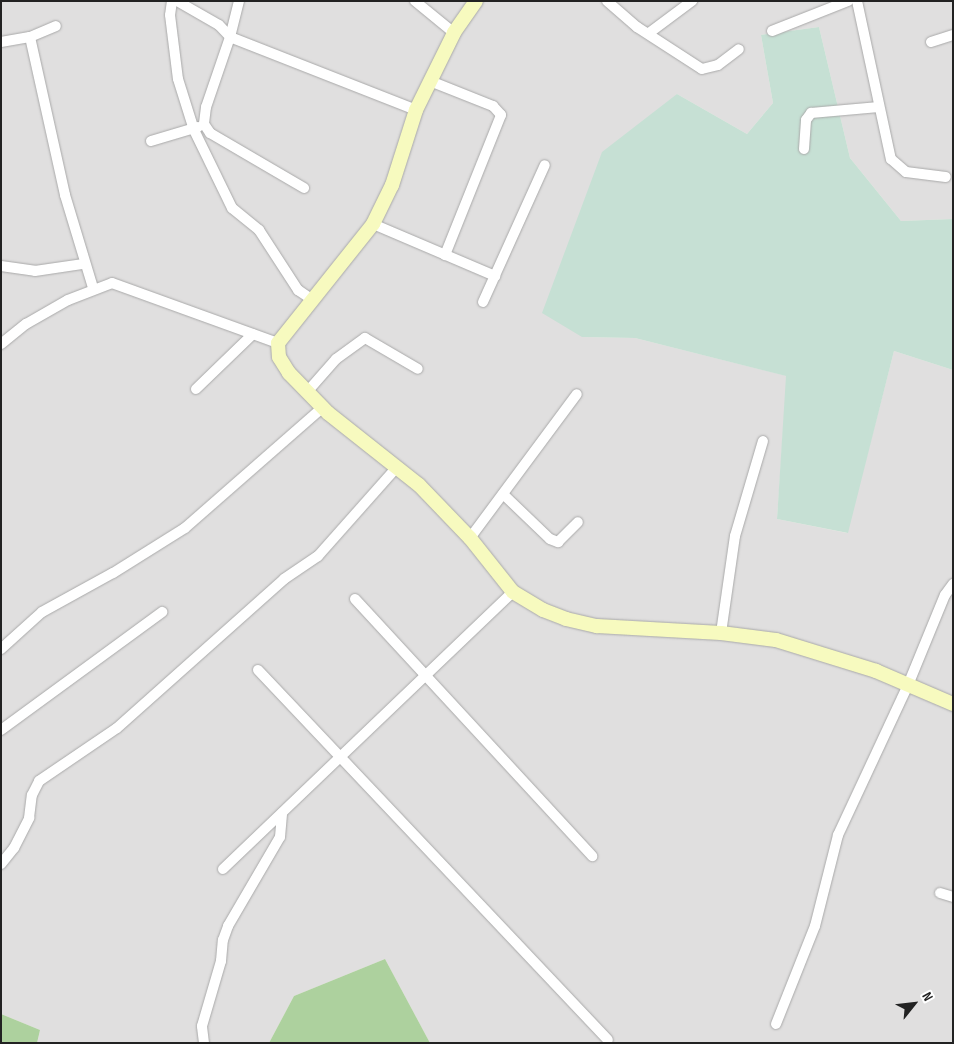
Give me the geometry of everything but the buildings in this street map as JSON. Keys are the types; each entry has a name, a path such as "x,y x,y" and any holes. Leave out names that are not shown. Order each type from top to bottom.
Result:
{"street":[{"path":"172,1 170,15 178,79 194,130 232,208 259,230 298,290 313,300"},
{"path":"177,1 219,25 230,37 416,110"},
{"path":"239,1 230,37 206,107 204,124 210,133 304,188"},
{"path":"415,1 454,33"},
{"path":"476,1 454,33 416,110 392,185 373,224 278,343 279,357 322,408 419,485 470,538 513,592 566,620 597,626 721,633 776,640 829,654 908,684 953,704"},
{"path":"607,1 637,27 702,69 718,65 739,48"},
{"path":"649,33 692,1"},
{"path":"772,31 848,1"},
{"path":"857,1 891,159 906,172 946,177"},
{"path":"1,42 30,37 56,26"},
{"path":"932,42 953,35"},
{"path":"30,37 84,264 93,288"},
{"path":"430,81 494,106 501,115 445,255"},
{"path":"804,149 806,120 811,113 879,107"},
{"path":"151,140 194,130 204,124"},
{"path":"483,302 545,165"},
{"path":"373,224 495,276"},
{"path":"1,266 35,271 84,264"},
{"path":"1,344 26,324 93,288 112,283 127,286 278,343"},
{"path":"196,390 253,334"},
{"path":"307,392 336,359 365,338 418,369"},
{"path":"470,538 578,394"},
{"path":"1,649 42,612 113,573 184,528 322,408"},
{"path":"721,633 735,536 763,441"},
{"path":"1,864 14,848 29,818 32,795 39,781 117,728 262,598 318,556 396,468"},
{"path":"503,494 550,539 558,542 578,522"},
{"path":"776,1024 815,926 838,835 908,684 945,595 953,584"},
{"path":"223,869 513,592"},
{"path":"355,599 592,856"},
{"path":"1,730 162,612"},
{"path":"258,670 608,1040"},
{"path":"204,1043 202,1026 221,961 224,940 280,837 282,813"},
{"path":"940,893 953,897"}],"shaded area":[{"path":"1,1 953,1 953,219 901,221 850,158 819,27 761,35 773,103 747,134 677,94 582,337 635,338 787,376 777,519 847,533 894,351 953,370 953,1043 430,1043 385,959 294,996 269,1043 37,1043 40,1030 1,1014"}],"green space":[{"path":"819,27 850,158 901,221 953,219 953,370 894,351 848,533 777,519 786,376 635,338 582,337 542,313 602,152 677,94 747,134 773,103 761,35"},
{"path":"385,959 430,1043 269,1043 294,996"},
{"path":"1,1014 40,1030 37,1043 1,1043"}]}
